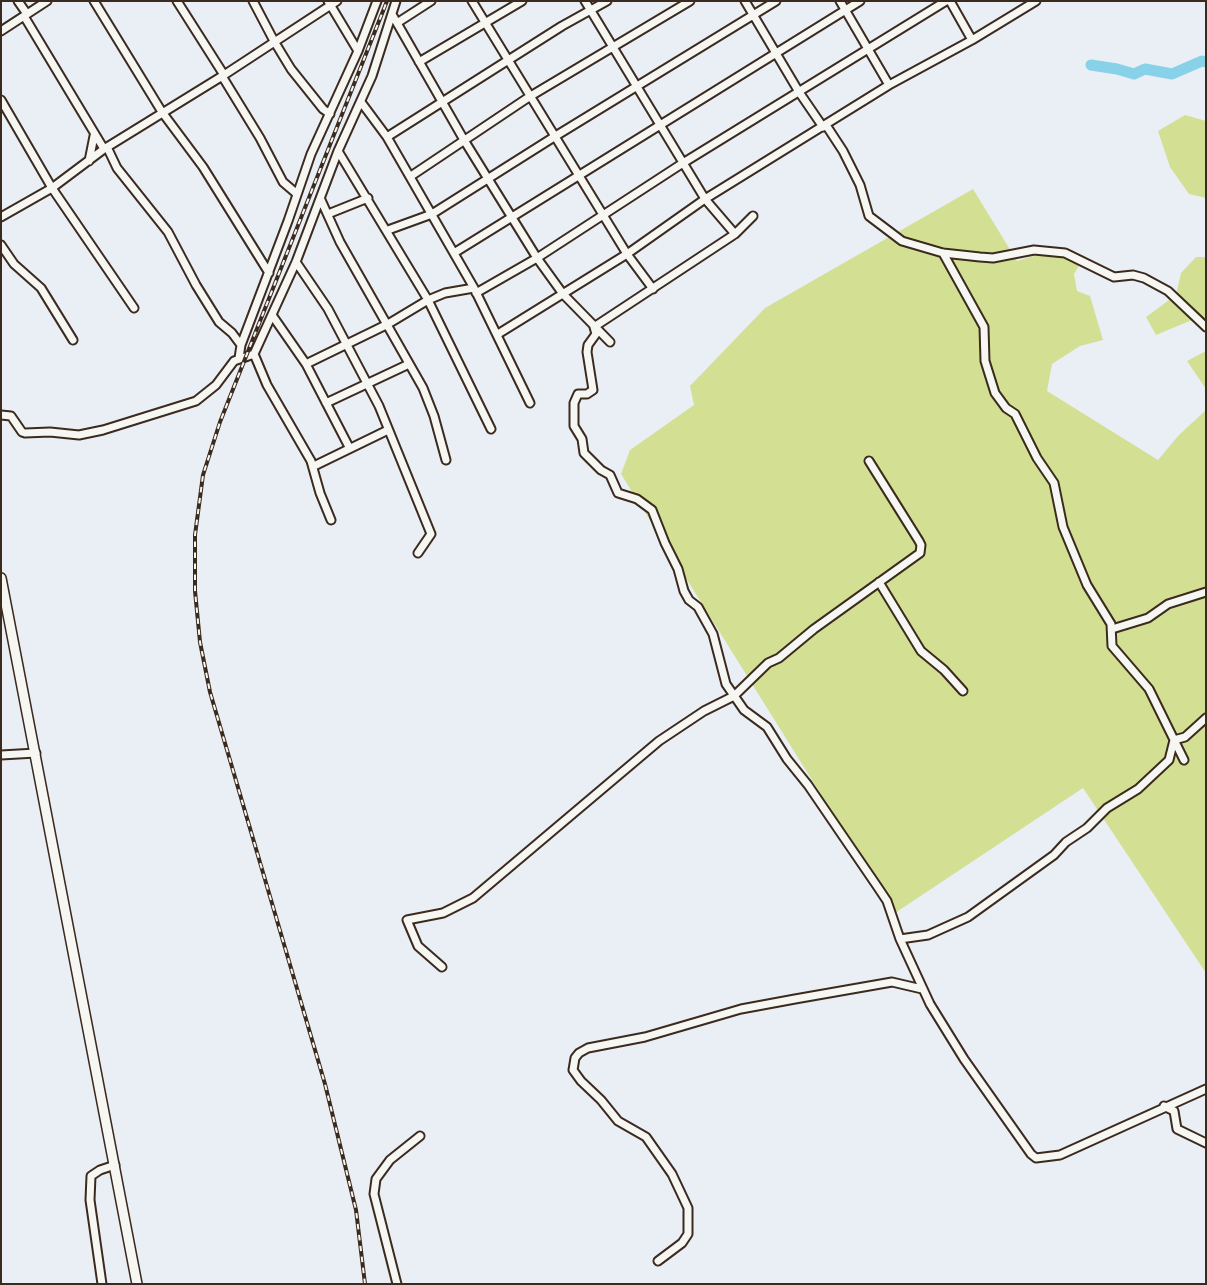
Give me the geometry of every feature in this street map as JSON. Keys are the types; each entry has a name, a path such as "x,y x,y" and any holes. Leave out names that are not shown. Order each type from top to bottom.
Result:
{"street":[{"path":"18,1 94,136 106,148 117,168 146,201 168,232 196,285 219,322 232,332 241,345"},
{"path":"1,31 47,1"},
{"path":"94,1 162,112 203,167 269,273"},
{"path":"177,1 260,138 283,182 297,194"},
{"path":"253,1 274,41 315,99 330,114"},
{"path":"239,358 241,345 269,273 311,154 358,51 377,1"},
{"path":"331,520 320,493 314,466 267,386 254,354 296,262 338,151 361,102 395,20 396,1"},
{"path":"395,20 431,1"},
{"path":"472,1 529,97 627,254 653,289"},
{"path":"418,62 486,24 522,1"},
{"path":"585,1 638,85 705,199 735,234"},
{"path":"387,136 562,26 607,1"},
{"path":"410,176 529,97 690,1"},
{"path":"745,1 799,92 843,150 860,184 869,216 902,241 942,253 993,258 1034,250 1065,254 1114,277 1133,275 1144,278 1168,291 1206,327"},
{"path":"388,230 432,214 554,136 776,1"},
{"path":"840,1 890,85"},
{"path":"454,253 860,1"},
{"path":"306,364 388,324 428,300 445,293 475,290 537,258 683,163 946,1"},
{"path":"950,1 972,40"},
{"path":"498,334 627,254 705,199 890,85 972,40 1036,1"},
{"path":"1,217 52,188 106,148 223,76 332,3 358,51"},
{"path":"395,20 510,218 563,294 610,342"},
{"path":"1,100 52,188 134,308"},
{"path":"361,102 387,136 475,290 498,334 530,404"},
{"path":"89,161 94,136"},
{"path":"338,151 388,230 428,300 491,429"},
{"path":"328,214 368,198"},
{"path":"321,200 340,242 423,388 434,416 446,460"},
{"path":"594,326 735,234 753,216"},
{"path":"1,244 14,264 40,288 73,340"},
{"path":"942,253 984,327 985,361 995,393 1006,408 1015,414 1037,458 1050,473 1054,483 1063,527 1087,585 1108,618 1112,629 1112,646 1148,689 1184,760"},
{"path":"296,262 328,309 348,344 388,430 431,534 418,553"},
{"path":"272,315 306,364 348,448"},
{"path":"594,326 596,334 588,345 587,352 593,390 587,394 578,394 574,403 574,426 582,439 584,453 601,470 610,474 618,493 637,498 652,510 664,543 678,569 684,590 689,600 698,607 713,634 726,684 744,710 767,727 787,759 808,785 879,889 892,912 900,939 913,963 922,989 964,1059 1031,1154 1036,1158 1060,1155 1164,1106 1206,1089"},
{"path":"1,416 11,416 22,432 26,434 91,433 196,400 216,385 234,361 254,354"},
{"path":"326,403 409,364"},
{"path":"314,466 388,430"},
{"path":"442,967 418,946 407,920 443,913 473,898 659,741 704,711 734,696 768,662 780,658 814,629 920,553 921,545 870,462"},
{"path":"1,578 137,1284"},
{"path":"879,582 921,651 944,670 963,691"},
{"path":"1112,629 1148,618 1168,604 1206,592"},
{"path":"1,608 6,599"},
{"path":"1174,740 1185,737 1206,718"},
{"path":"900,939 928,935 968,917 1054,855 1066,842 1087,828 1106,808 1138,789 1168,760 1174,740"},
{"path":"1,755 36,753"},
{"path":"658,1261 682,1243 688,1234 688,1208 672,1174 646,1137 618,1121 601,1100 580,1081 573,1070 575,1058 579,1053 588,1048 645,1036 741,1010 795,999 892,982 922,989"},
{"path":"1164,1106 1174,1111 1177,1129 1206,1143"},
{"path":"396,1284 374,1194 376,1179 390,1160 420,1136"},
{"path":"102,1284 90,1200 91,1176 100,1170 115,1165"}],"green space":[{"path":"1185,115 1206,121 1206,198 1189,194 1170,167 1158,131"},
{"path":"973,189 1017,261 1056,249 1085,256 1074,274 1077,291 1090,296 1103,340 1080,346 1052,364 1047,391 1158,460 1179,435 1206,410 1206,973 1083,788 895,913 621,474 630,450 694,405 690,386 765,308"},
{"path":"1196,257 1206,257 1206,326 1192,320 1156,335 1146,317 1176,295 1181,273"},
{"path":"1206,351 1206,389 1187,361"}],"waterway":[{"path":"1091,65 1134,74 1145,69 1172,74 1202,61 1206,62"}],"railway":[{"path":"365,1284 356,1210 325,1084 210,692 200,642 195,591 195,535 203,475 220,422 387,1"}]}
